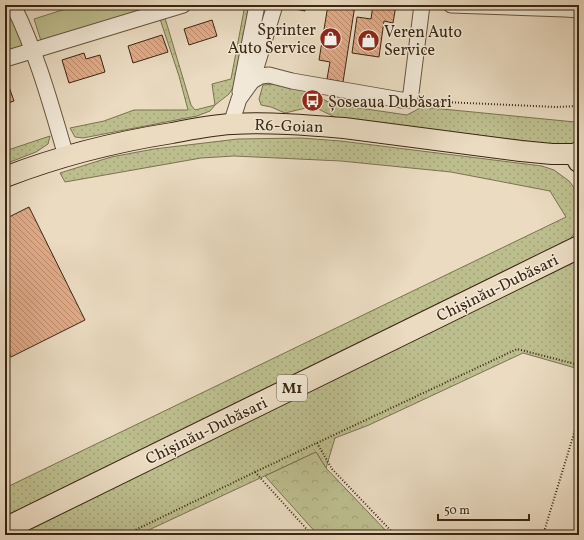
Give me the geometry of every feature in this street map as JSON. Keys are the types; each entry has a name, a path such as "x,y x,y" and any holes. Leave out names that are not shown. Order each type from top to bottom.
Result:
{"highway":[{"name":"Chișinău-Dubăsari","path":"5,529 579,247"}],"main road":[{"name":"R6-Goian","path":"5,177 30,167 66,156 143,137 231,124 277,123 323,126 520,151 578,156"}],"street":[{"path":"13,5 33,50 66,156"},
{"path":"5,59 182,5"},
{"path":"231,124 239,99 257,5"},
{"path":"239,99 252,82 275,5"},
{"path":"252,82 262,76 270,75 292,81 401,100 409,100 422,5"},
{"path":"451,5 570,8"}],"path":[{"path":"409,100 556,107 579,106"},
{"path":"125,535 517,349 579,365"},
{"path":"543,535 579,416"},
{"path":"317,443 332,469 395,535"},
{"path":"255,472 312,535"}],"green space":[{"path":"78,5 160,5 42,44 34,19"},
{"path":"245,5 251,5 234,86 229,94 215,105 212,84 231,79"},
{"path":"5,8 8,9 24,48 5,54"},
{"path":"165,18 191,105 195,110 215,105 210,111 197,116 83,138 75,137 70,128 104,121 134,110 188,110 179,76 160,19"},
{"path":"285,83 303,88 332,104 407,115 422,107 575,122 579,120 579,145 559,145 339,119 316,108 306,108 285,113 271,107 261,105 259,99 263,85"},
{"path":"50,136 48,144 36,152 5,164 5,151"},
{"path":"301,138 341,141 542,166 554,170 569,181 579,194 579,225 564,247 5,523 5,488 566,217 550,191 451,172 341,161 234,156 201,158 65,182 60,173 111,157 154,149 238,139"},
{"path":"579,254 579,369 523,353 369,425 335,438 326,468 316,452 138,535 7,535"},
{"path":"316,452 326,468 390,535 318,535 265,476"}],"building":[{"path":"286,5 305,5 305,11 285,7"},
{"path":"328,5 355,5 343,82 327,79 330,62 319,60"},
{"path":"373,5 396,5 393,23 384,21 379,57 352,53 357,17 371,19"},
{"path":"212,20 217,36 189,45 184,29"},
{"path":"162,35 168,52 133,63 128,46"},
{"path":"84,53 86,59 100,55 105,72 69,83 62,60"},
{"path":"8,84 14,101 5,104 5,85"},
{"path":"308,99 318,100 318,105 308,105"},
{"path":"29,207 85,320 11,357 5,345 5,219"}],"place":[{"name":"Sprinter Auto Service","path":"331,38"},
{"name":"Veren Auto Service","path":"368,40"},
{"name":"Șoseaua Dubăsari","path":"312,101"}]}
